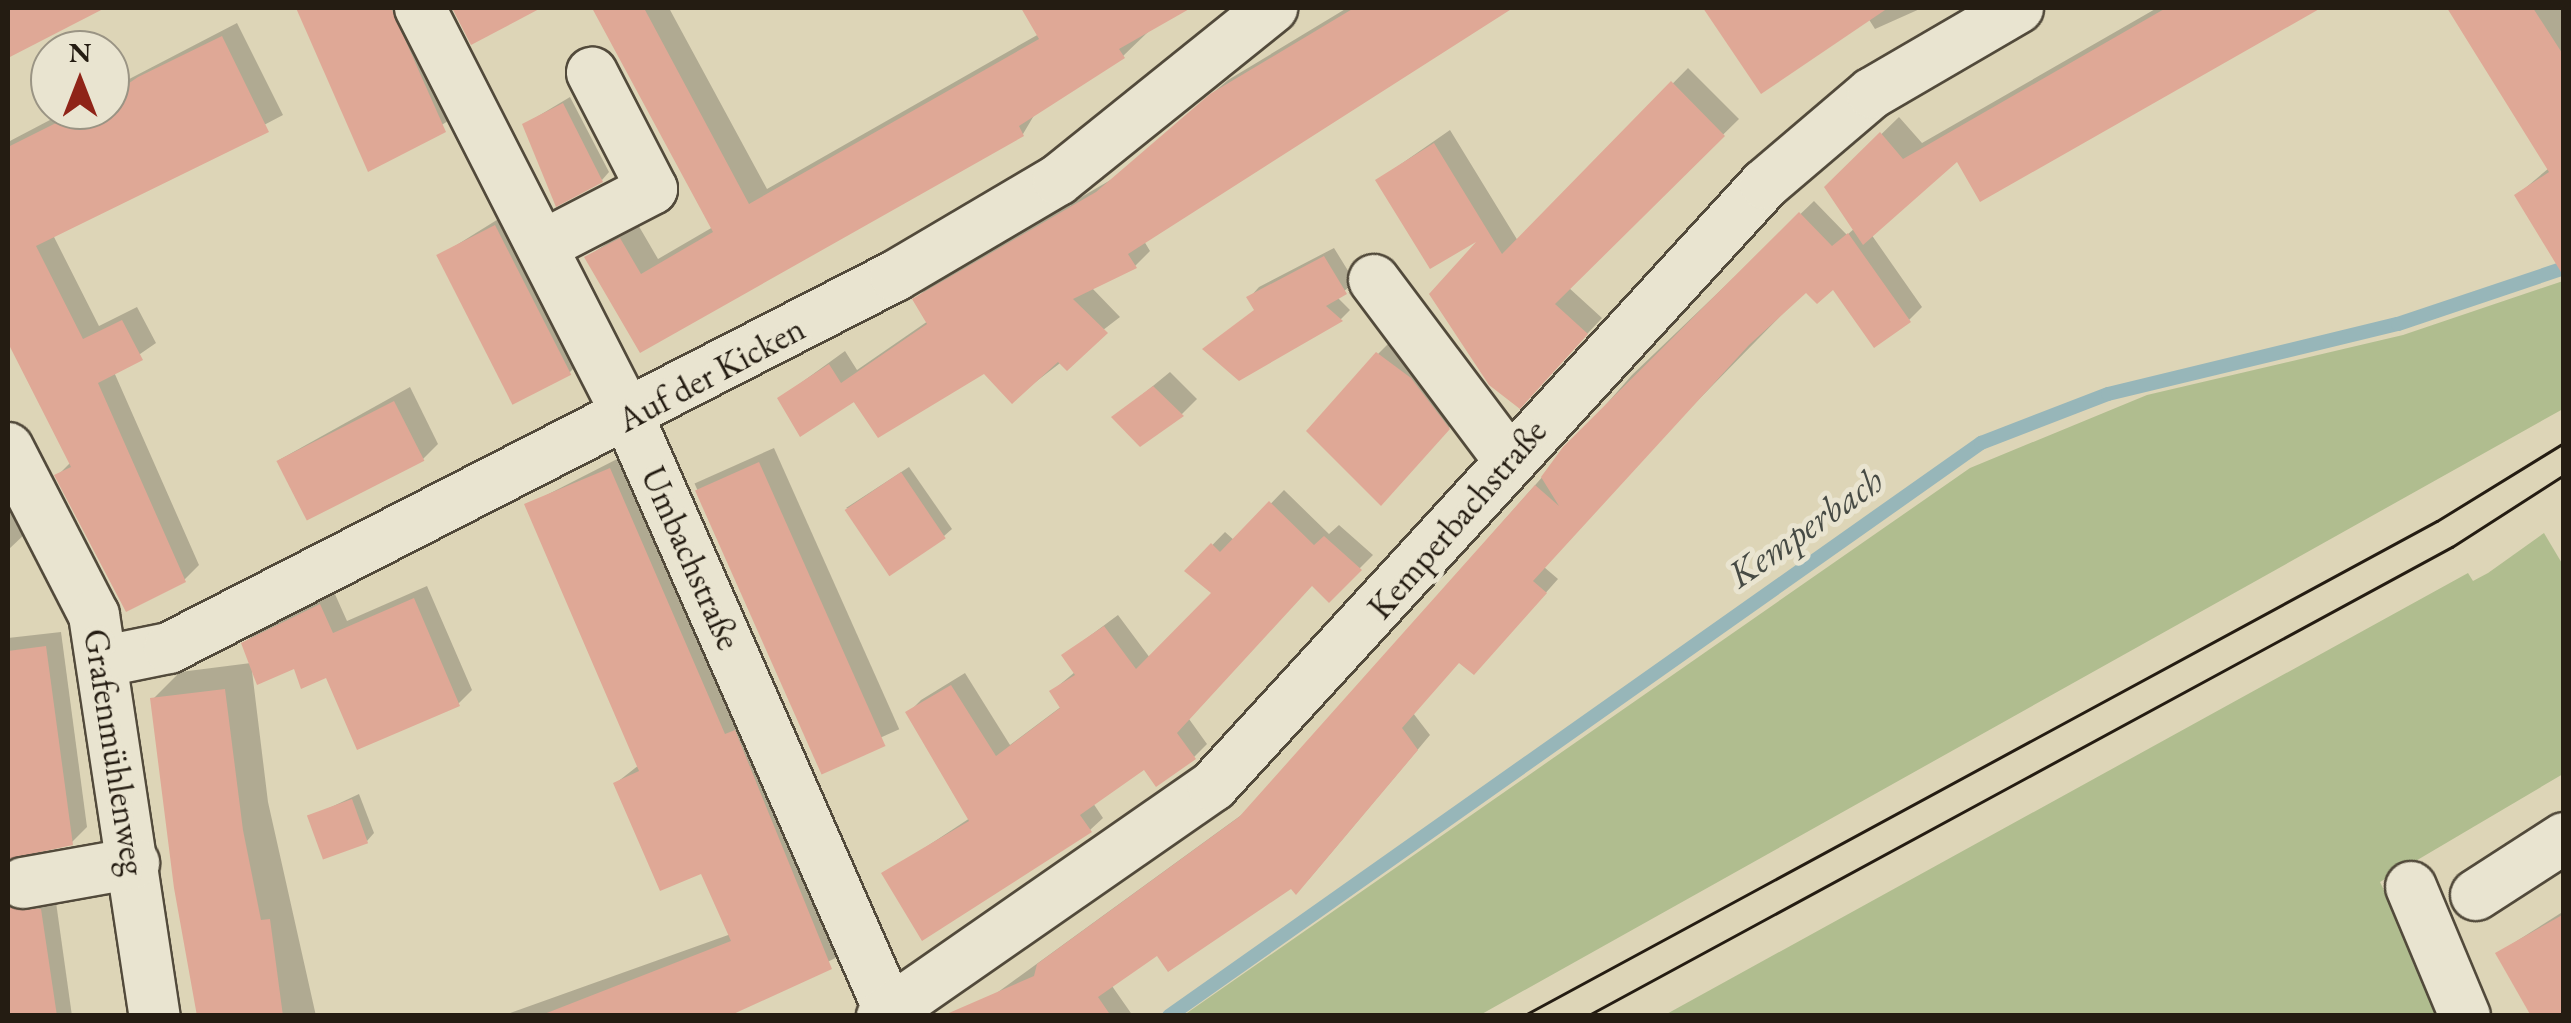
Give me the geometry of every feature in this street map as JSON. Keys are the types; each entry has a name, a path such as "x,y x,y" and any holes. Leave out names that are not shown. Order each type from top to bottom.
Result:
{"street":[{"name":"Umbachstraße","path":"420,8 629,418 886,1013"},
{"name":"Auf der Kicken","path":"105,661 169,648 629,418 1058,180 1272,8"},
{"name":"Kemperbachstraße","path":"886,1013 1213,786 1765,184 1872,93 2018,8"},
{"path":"542,246 652,189 592,74"},
{"path":"1374,280 1508,460"},
{"name":"Grafenmühlenweg","path":"8,448 94,614 105,661 155,1016"},
{"path":"2476,895 2564,838"},
{"path":"23,883 134,863"},
{"path":"2411,887 2466,1016"}],"green space":[{"path":"2563,281 2563,409 1480,1015 1184,1015 1970,468 2147,395 2403,335"},
{"path":"2544,533 2563,565 2563,774 2380,882 2445,1015 1663,1016 2468,573 2473,581 2488,573"}],"building":[{"path":"8,8 105,8 62,30 30,30 30,47 8,58"},
{"path":"296,8 391,8 446,132 368,172"},
{"path":"452,8 541,8 471,45"},
{"path":"592,8 644,8 749,204 1039,39 1021,8 1191,8 1119,49 1125,58 1019,126 1024,136 640,353 584,257 620,238 641,274 713,232"},
{"path":"1354,8 1513,8 1128,254 1137,268 1073,299 1108,333 1067,371 1058,362 1012,404 984,374 878,438 854,402 800,437 777,398 829,364 841,383 927,324 912,299 1096,192 1210,94"},
{"path":"1703,8 1888,8 1761,94"},
{"path":"2166,8 2321,8 1980,202 1957,162 1863,245 1824,187 1880,132 1903,159"},
{"path":"2447,8 2533,8 2564,56 2564,277 2514,195 2549,172"},
{"path":"222,36 269,132 36,246 83,339 122,320 143,360 98,383 186,582 126,612 54,475 71,467 8,343 8,147 42,130 130,130 130,82"},
{"path":"1671,81 1725,136 1555,304 1588,334 1520,409 1489,385 1429,294 1476,242 1430,269 1375,180 1434,143 1502,254"},
{"path":"563,103 603,182 556,207 522,124"},
{"path":"1799,212 1832,246 1848,233 1911,322 1874,348 1833,290 1817,304 1806,293 1749,345 1533,581 1547,593 1474,675 1459,663 1402,728 1418,750 1296,895 1291,889 1168,972 1157,956 1098,997 1111,1016 942,1016 1034,976 1037,964 1239,817 1535,485 1559,506 1541,477 1563,447"},
{"path":"495,225 571,375 512,405 436,255"},
{"path":"1324,256 1347,294 1326,306 1343,321 1239,381 1202,349 1254,310 1246,297"},
{"path":"1376,352 1411,378 1450,429 1381,506 1306,431"},
{"path":"1153,386 1184,416 1140,447 1111,417"},
{"path":"394,401 424,461 307,521 276,461"},
{"path":"759,462 885,746 822,775 695,490"},
{"path":"610,468 725,734 735,730 832,969 729,1016 539,1016 731,941 701,874 660,891 613,783 639,771 524,504"},
{"path":"901,472 946,538 889,576 845,510"},
{"path":"1269,501 1314,545 1324,536 1362,570 1329,603 1312,586 1177,733 1196,759 1156,787 1144,770 1080,815 1092,832 922,941 881,873 969,821 905,712 951,685 996,756 1060,708 1049,691 1075,675 1061,655 1104,626 1136,669 1211,593 1184,571 1211,543 1220,552"},
{"path":"414,598 460,706 357,750 326,678 301,689 294,669 257,685 241,643 320,604 333,633"},
{"path":"46,646 73,845 8,859 8,651"},
{"path":"225,689 243,830 261,920 270,919 283,1016 197,1016 174,888 150,698"},
{"path":"352,799 368,843 323,860 307,815"},
{"path":"8,906 41,909 57,1016 8,1016"},
{"path":"2564,914 2564,1016 2531,1016 2495,953"}],"waterway":[{"name":"Kemperbach","path":"1169,1016 1981,443 2108,394 2398,324 2564,268"}],"tram line":[{"path":"1523,1016 2437,521 2564,443"},
{"path":"1587,1016 2452,547 2564,475"}]}
